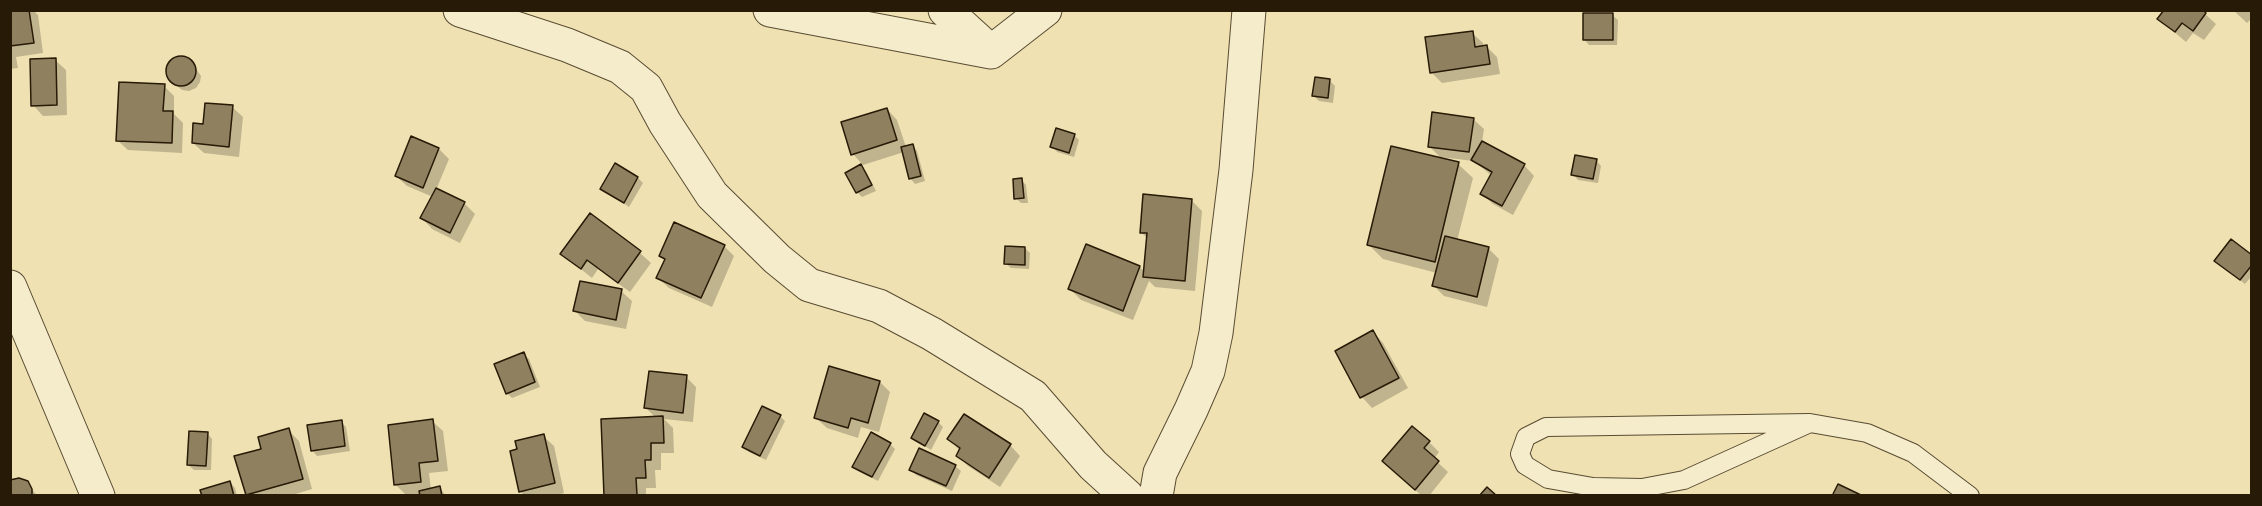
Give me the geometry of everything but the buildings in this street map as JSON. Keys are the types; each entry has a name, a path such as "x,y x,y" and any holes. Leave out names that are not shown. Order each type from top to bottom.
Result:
{"street":[{"path":"460,10 567,45 620,67 645,88 664,123 712,195 777,259 809,285 879,306 932,334 1034,396 1094,465 1127,495"},
{"path":"770,10 991,52 1045,10"},
{"path":"945,10 991,52"},
{"path":"1156,495 1160,473 1208,371 1216,333 1236,170 1249,10"},
{"path":"10,287 98,495"}],"lane":[{"path":"1810,423 1684,480 1642,488 1593,487 1548,479 1525,465 1520,454 1526,437 1546,427 1810,423 1867,433 1913,453 1970,495"}]}
